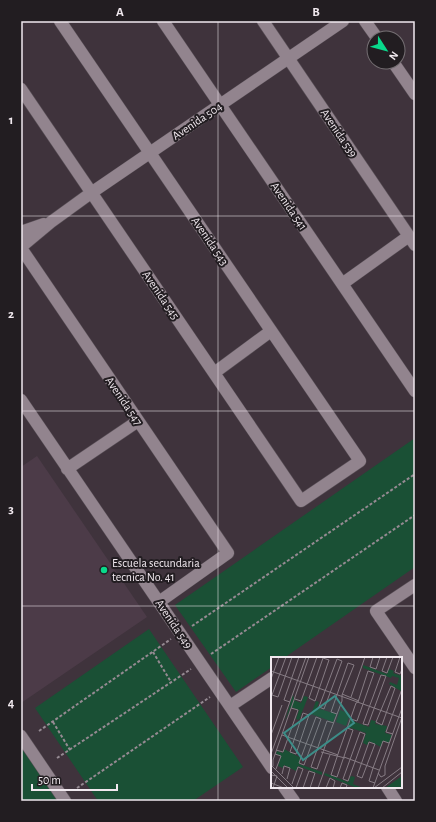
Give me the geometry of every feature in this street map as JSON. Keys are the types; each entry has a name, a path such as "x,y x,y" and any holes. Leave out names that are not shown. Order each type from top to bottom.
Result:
{"street":[{"name":"Avenida 543","path":"60,21 360,461 301,501"},
{"name":"Avenida 541","path":"163,21 415,391"},
{"name":"Avenida 539","path":"263,21 412,240"},
{"name":"Avenida 504","path":"21,248 51,222 91,193 343,21"},
{"path":"365,21 371,30"},
{"path":"398,70 415,94"},
{"name":"Avenida 545","path":"21,89 301,501"},
{"name":"Avenida 504","path":"21,232 51,222"},
{"path":"342,284 412,240"},
{"name":"Avenida 547","path":"21,248 228,553 159,602"},
{"path":"214,373 271,331"},
{"name":"Avenida 549","path":"21,400 271,767"},
{"path":"67,469 138,421"},
{"path":"415,585 376,611 415,668"},
{"path":"230,706 271,679"},
{"path":"21,736 65,801"},
{"path":"285,788 294,801"},
{"path":"388,788 396,801"}],"path":[{"path":"192,626 415,474"},
{"path":"211,654 415,515"},
{"path":"39,731 171,639"},
{"path":"152,652 171,682"},
{"path":"57,758 191,668"},
{"path":"77,788 210,697"},
{"path":"52,722 70,750"}],"shaded area":[{"path":"37,456 147,617 21,703 21,467"}],"green space":[{"path":"415,438 415,567 285,657 271,657 271,668 236,692 175,605"},
{"path":"149,629 243,767 193,801 98,801 35,708"},
{"path":"21,744 59,799 57,801 21,801"}],"place":[{"name":"Escuela secundaria tecnica No. 41","path":"104,570"}]}
